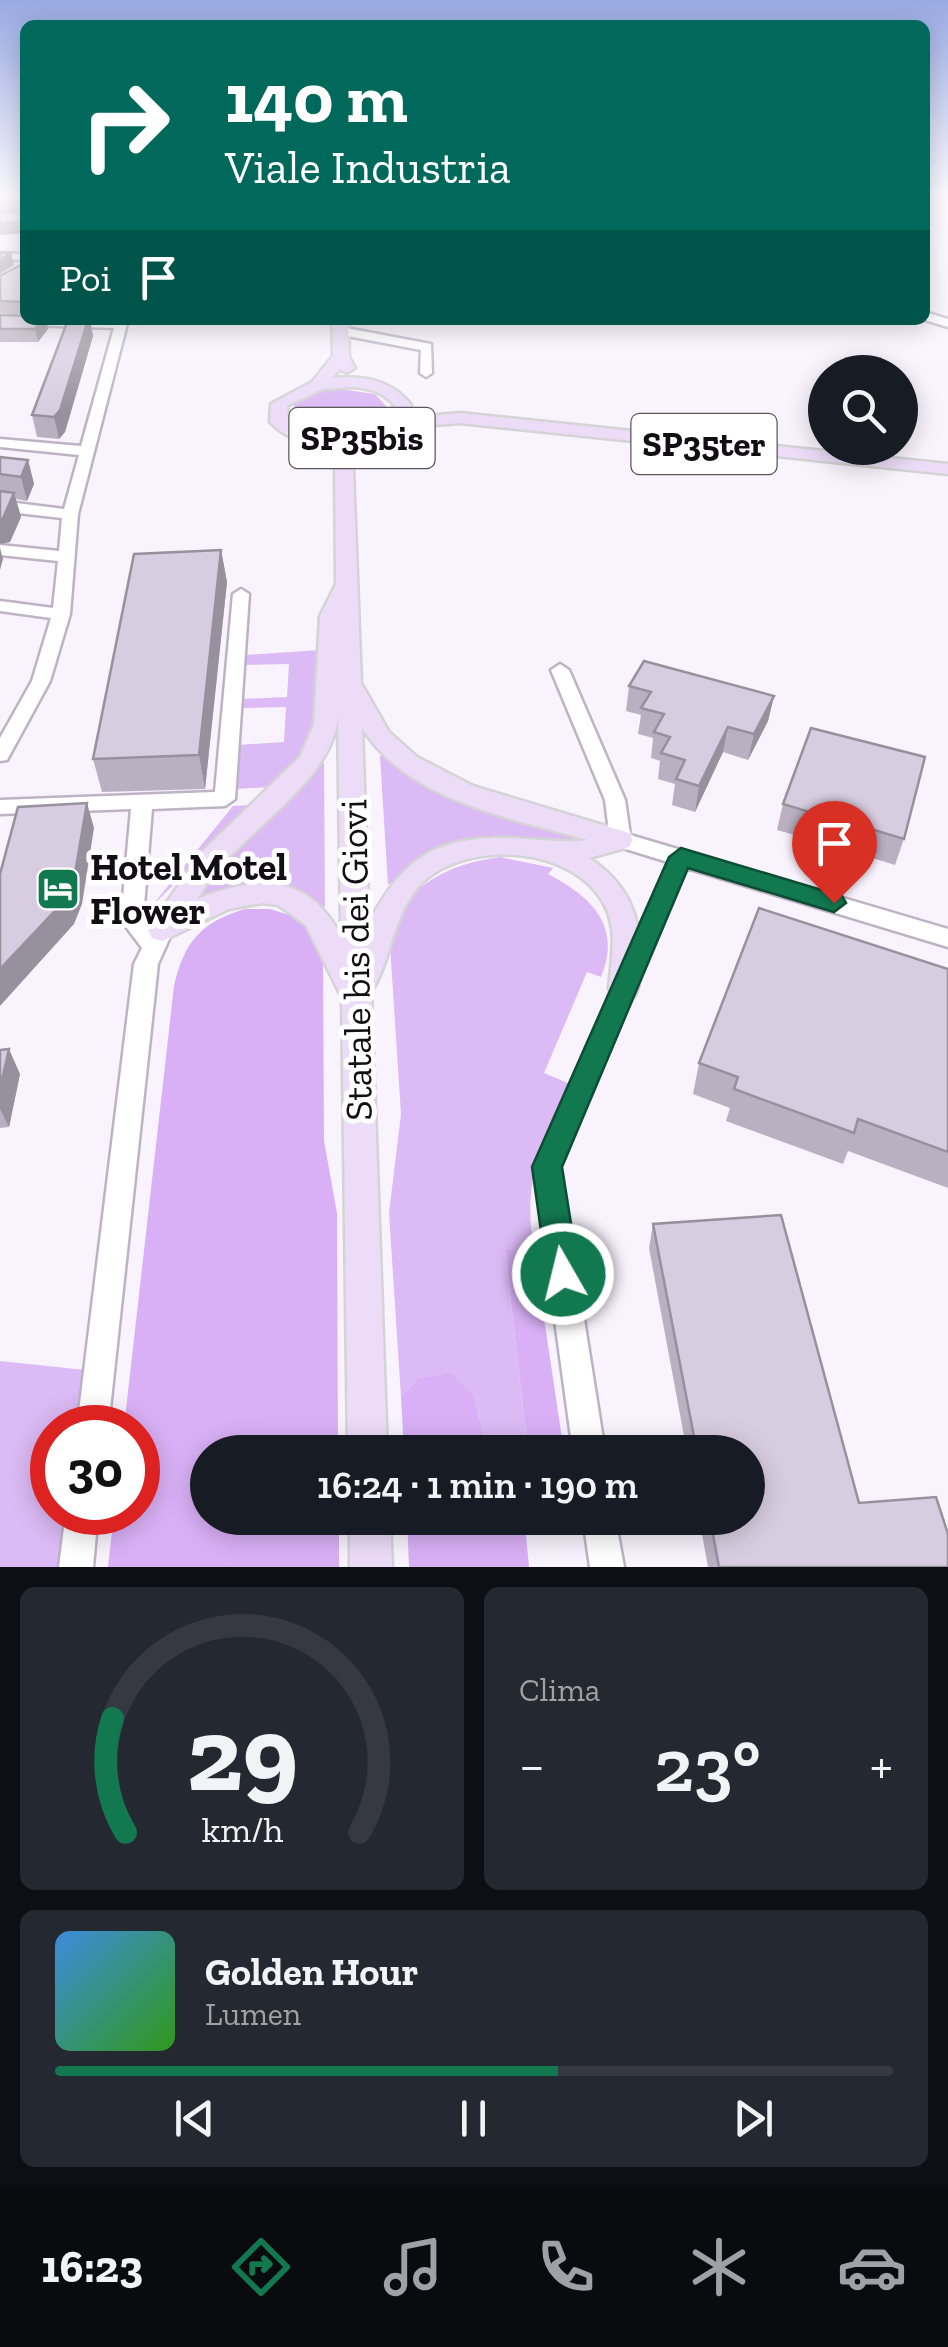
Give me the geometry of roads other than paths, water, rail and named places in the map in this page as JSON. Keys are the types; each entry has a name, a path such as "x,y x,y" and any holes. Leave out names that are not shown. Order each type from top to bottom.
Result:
{"main road":[{"name":"SP35bis","path":"340,326 341,357 363,383"},
{"name":"SP35bis","path":"318,384 341,357"},
{"name":"SP35bis","path":"363,383 397,396 402,415 395,424 366,437 350,452 344,468 338,454 320,440 288,430 276,413 288,396 318,384 363,383"},
{"name":"SP35ter","path":"397,396 460,418"},
{"name":"SP35ter","path":"395,424 460,418 948,469"},
{"name":"SP35bis","path":"320,440 366,437"},
{"name":"Statale bis dei Giovi","path":"344,468 368,1435"},
{"path":"158,938 209,861 310,761 326,724 331,616 348,575"},
{"path":"350,684 385,743 418,769 456,788 620,840"},
{"path":"356,1002 382,919 394,894 413,874 457,850 491,846 564,855 620,840"},
{"path":"564,855 596,874 616,893 628,935 624,989"},
{"path":"158,938 232,896 252,894 300,904 314,915 330,941 356,1002"},
{"path":"371,1535 372,1567"}],"street":[{"path":"12,276 20,270"},
{"path":"0,755 40,681 60,614 70,514 120,325"},
{"path":"340,326 426,347 426,373"},
{"path":"0,443 86,451"},
{"path":"0,506 70,514"},
{"path":"0,550 66,558"},
{"path":"0,807 142,805 225,799 242,594"},
{"path":"0,606 60,614"},
{"path":"560,670 615,800 620,840 948,938"},
{"path":"95,1405 146,964 158,938 132,920 142,805"},
{"path":"587,1435 547,1167 681,857"},
{"path":"76,1567 79,1535"},
{"path":"601,1535 606,1567"}],"place":[{"name":"Hotel Motel Flower","path":"58,889"}]}
